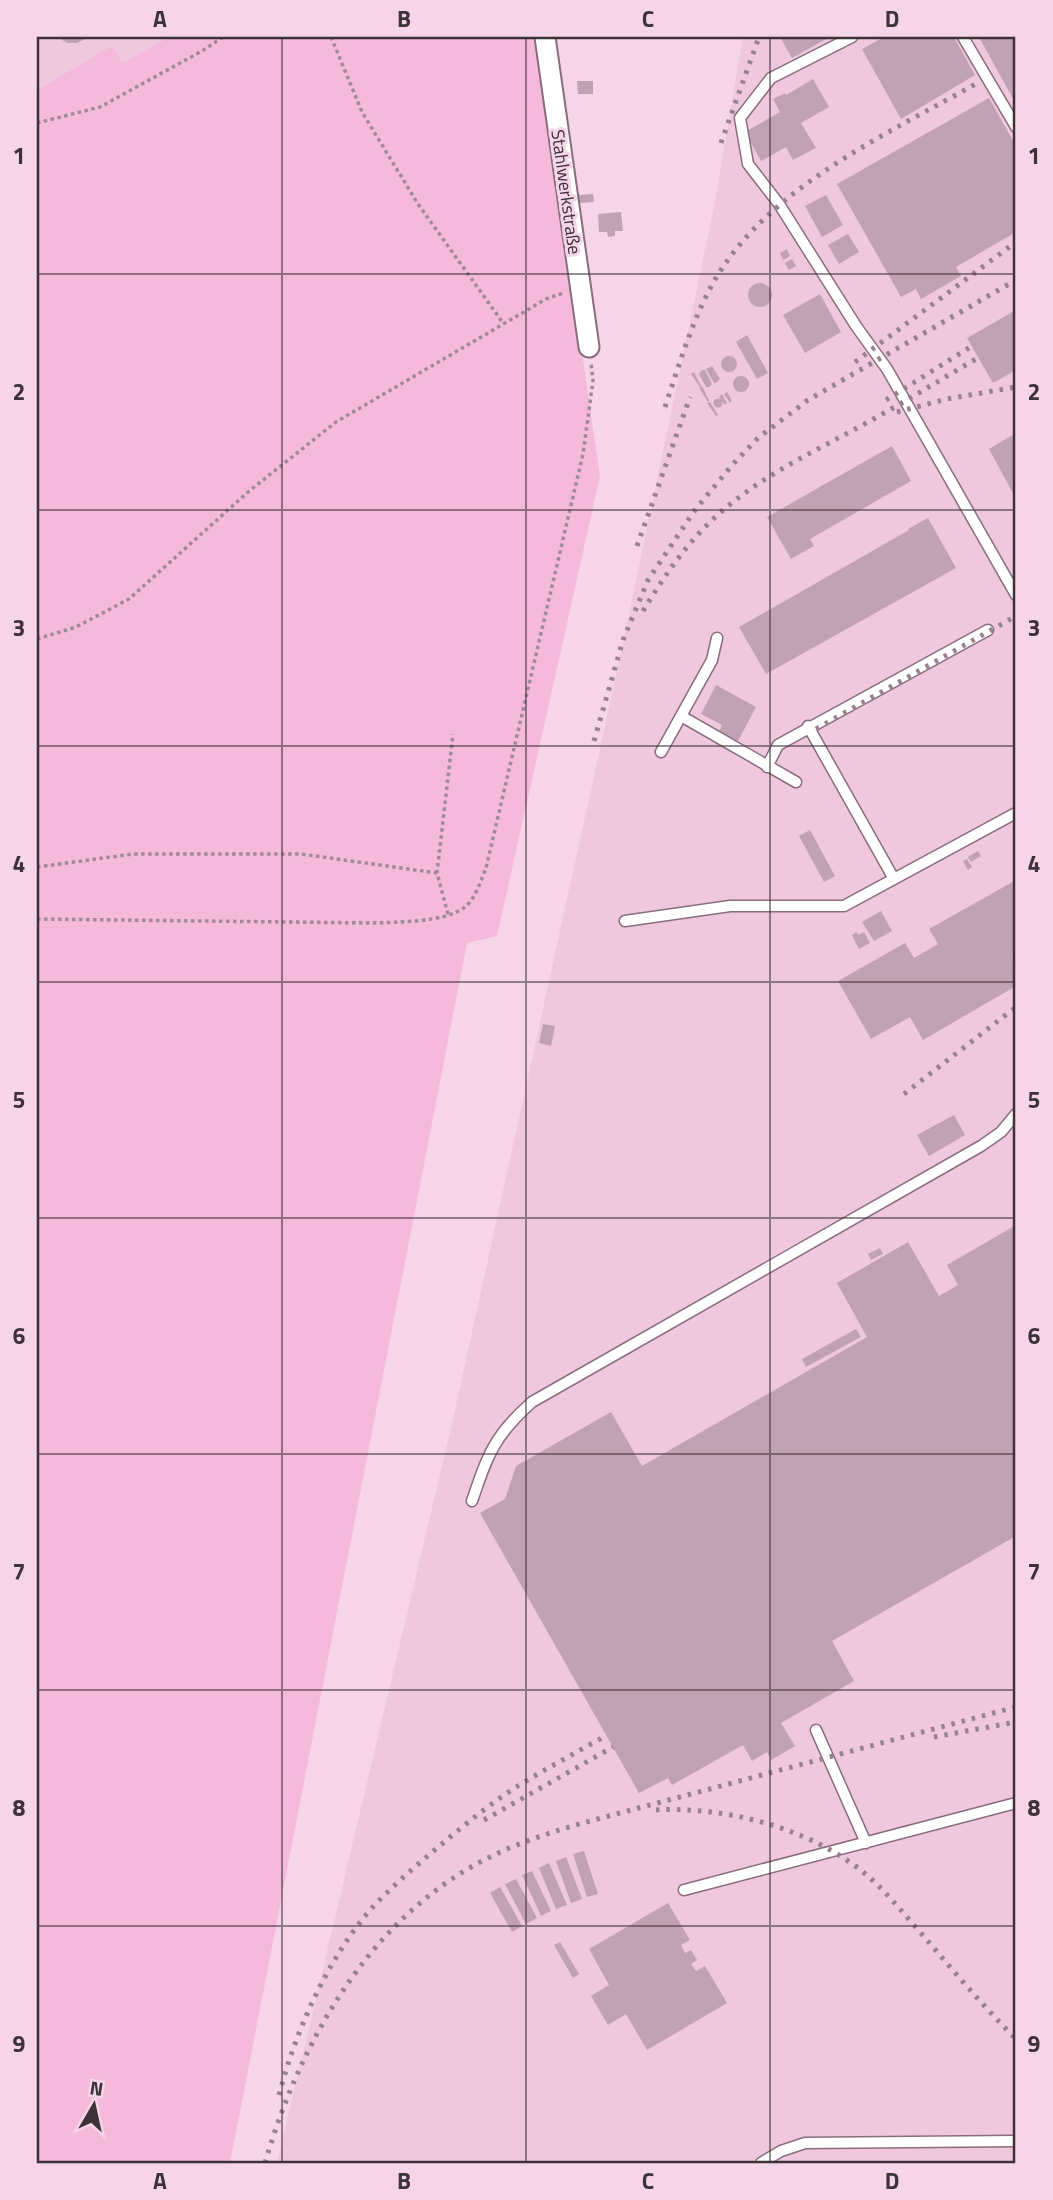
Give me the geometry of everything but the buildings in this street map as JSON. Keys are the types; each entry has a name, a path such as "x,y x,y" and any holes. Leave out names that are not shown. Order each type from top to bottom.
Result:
{"street":[{"name":"Stahlwerkstraße","path":"545,37 589,348"}],"lane":[{"path":"852,37 771,78 740,118 748,164 779,204 856,326 887,369 1016,595"},
{"path":"963,37 1016,127"},
{"path":"767,767 778,745 808,726 988,630"},
{"path":"661,752 712,660 717,638"},
{"path":"681,716 796,782"},
{"path":"808,726 894,879"},
{"path":"625,921 730,906 844,906 1016,813"},
{"path":"472,1501 493,1445 508,1423 532,1402 981,1146 1001,1132 1016,1114"},
{"path":"816,1730 866,1843"},
{"path":"684,1890 1016,1802"},
{"path":"761,2163 780,2151 805,2143 1016,2141"}],"path":[{"path":"37,123 100,107 223,37"},
{"path":"331,37 362,112 418,204 503,323"},
{"path":"37,639 76,627 129,599 248,492 336,422 546,299 579,288"},
{"path":"37,919 371,923 414,921 448,914 465,907 474,895 489,858 583,454 593,380 589,348"},
{"path":"448,914 437,873 453,734"},
{"path":"37,867 134,854 302,855 437,873"}],"shaded area":[{"path":"37,37 169,37 122,63 112,47 37,90"},
{"path":"169,37 536,37 600,476 497,936 467,943 230,2163 37,2163 37,90 112,46 122,63"},
{"path":"743,37 1016,37 1016,2163 277,2163 451,1428 616,676 714,207"}],"railway":[{"path":"721,143 759,37"},
{"path":"665,407 705,298 736,249 765,218 832,166 979,82"},
{"path":"855,362 1016,242"},
{"path":"594,741 623,640 648,580 695,510 733,464 758,438 808,400 1016,280"},
{"path":"886,400 972,346"},
{"path":"643,611 665,576 691,543 728,506 786,467 978,358"},
{"path":"897,412 947,399 1016,387"},
{"path":"637,546 690,397"},
{"path":"816,729 1016,616"},
{"path":"904,1094 1016,1007"},
{"path":"265,2163 296,2078 338,1997 365,1960 395,1926 429,1896 466,1870 511,1848 574,1826 1016,1707"},
{"path":"934,1737 1016,1722"},
{"path":"279,2095 294,2046 315,1997 340,1950 371,1909 419,1863 492,1804 529,1779 607,1735"},
{"path":"484,1820 613,1747"},
{"path":"656,1810 712,1812 768,1824 796,1834 847,1860 889,1897 1016,2039"}]}
